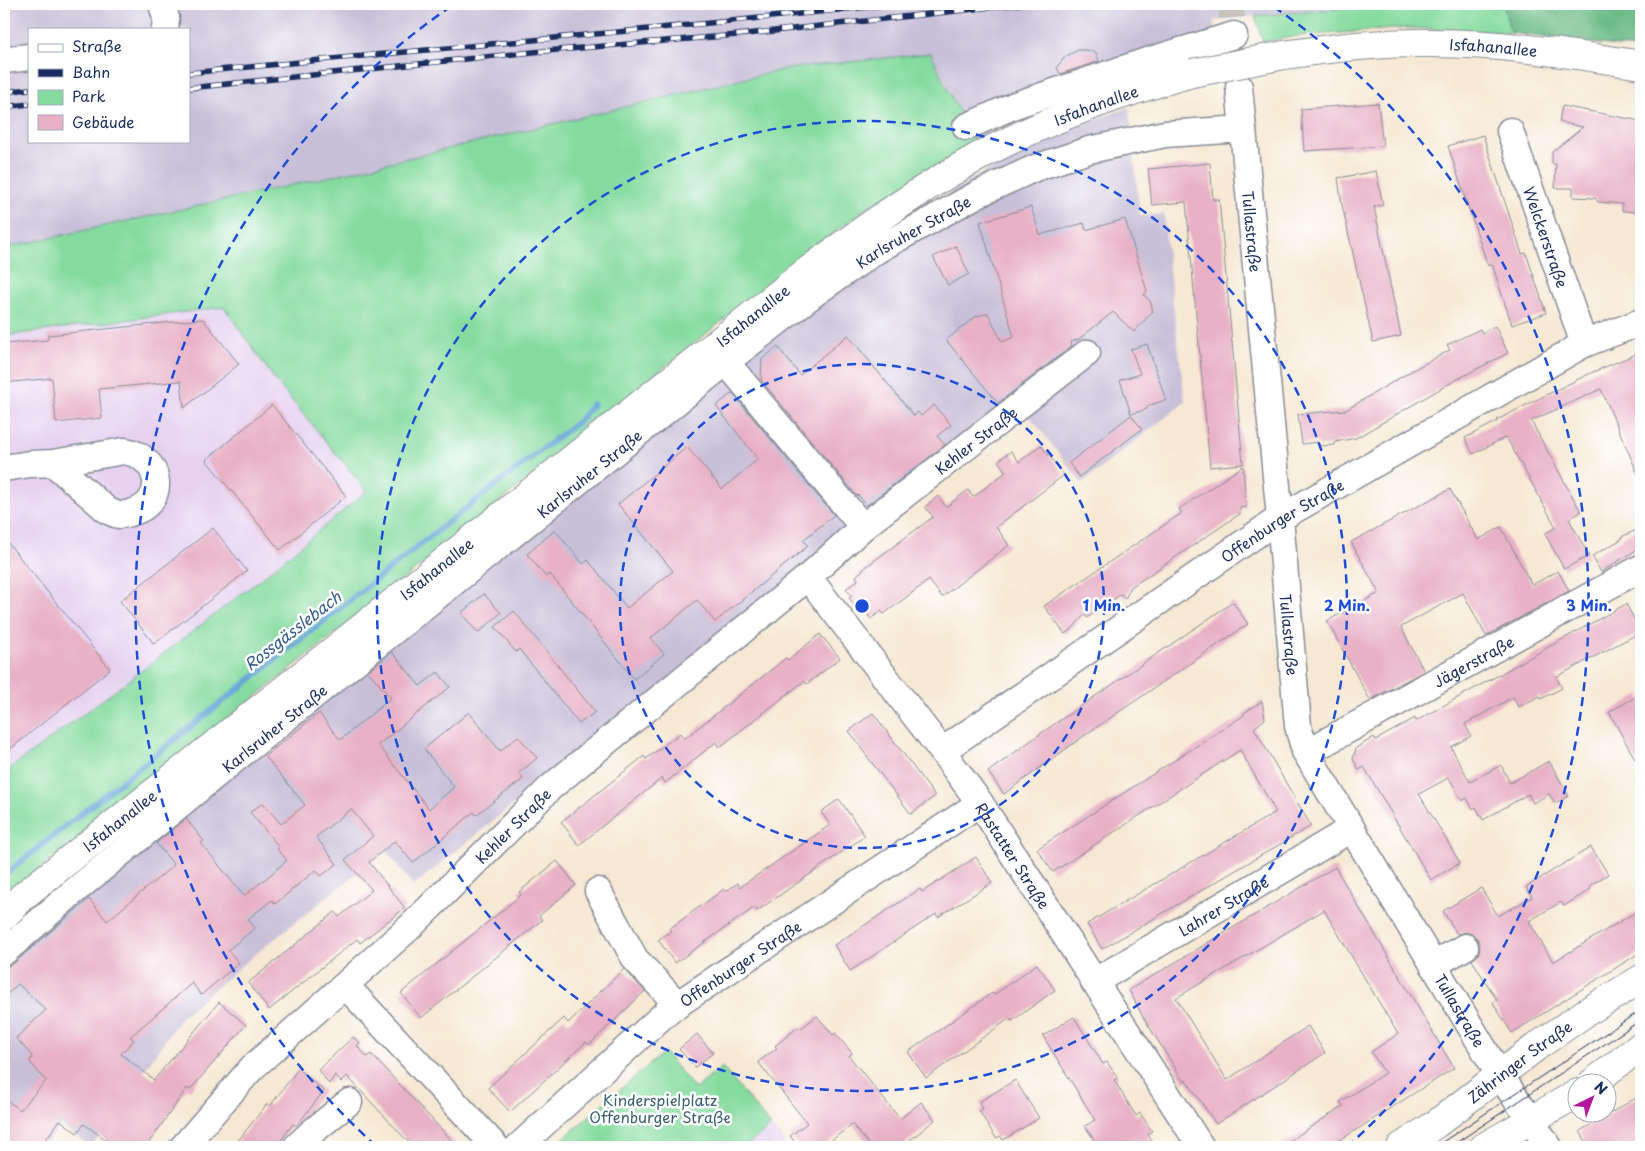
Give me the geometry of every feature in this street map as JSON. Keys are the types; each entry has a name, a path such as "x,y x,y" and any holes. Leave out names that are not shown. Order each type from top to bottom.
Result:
{"main road":[{"name":"Isfahanallee","path":"4,916 23,896 320,661 790,284 837,248 961,166 1014,139 1119,95 1192,74 1284,55 1380,44 1476,44 1572,54 1641,65"},
{"name":"Zähringer Straße","path":"1401,1147 1436,1124 1499,1074 1585,1013 1641,979"},
{"path":"1604,1074 1641,1046"},
{"path":"1484,1147 1568,1099"}],"street":[{"path":"162,4 166,18 165,28"},
{"path":"966,127 1015,105 1234,33"},
{"path":"4,53 28,56"},
{"path":"4,60 28,56"},
{"name":"Tullastraße","path":"1239,87 1298,726 1305,751 1499,1074 1549,1147"},
{"name":"Karlsruher Straße","path":"4,952 210,779 726,362 816,292 876,250 978,194 1035,168 1089,150 1165,134 1243,129"},
{"name":"Welckerstraße","path":"1510,131 1584,344"},
{"name":"Offenburger Straße","path":"942,751 1280,518 1584,344 1641,322"},
{"name":"Kehler Straße","path":"183,1147 252,1068 412,926 551,787 808,577 863,527 1087,353"},
{"path":"726,362 863,527"},
{"path":"4,468 53,463"},
{"name":"Jägerstraße","path":"1305,751 1330,740 1641,568"},
{"name":"Rastatter Straße","path":"808,577 980,803 1201,1147"},
{"name":"Offenburger Straße","path":"518,1147 669,1010 980,803"},
{"name":"Lahrer Straße","path":"1094,982 1351,829"},
{"path":"598,890 635,959 678,1004"},
{"path":"1433,965 1465,947"},
{"path":"346,986 496,1147"},
{"path":"296,1147 349,1102"}],"shaded area":[{"path":"4,4 1393,4 1213,21 1221,49 1044,105 976,144 931,53 786,69 315,180 4,248"},
{"path":"1129,107 1140,216 1164,214 1185,402 1082,483 1019,403 546,778 413,886 386,850 253,956 181,1017 91,1147 61,1125 43,1147 4,1147 4,934 31,908 716,354 852,251 981,174 1056,135"},
{"path":"224,307 275,380 367,491 258,581 4,782 4,336"},
{"path":"771,1126 788,1147 745,1147"}],"green space":[{"path":"1393,4 1503,4 1511,33 1409,28 1298,36 1263,42 1255,16"},
{"path":"1503,4 1641,4 1641,49 1511,33"},
{"path":"931,53 976,144 868,207 825,239 490,510 4,897 4,773 258,581 367,491 275,380 224,307 4,336 4,248 315,180 786,69"},
{"name":"Kinderspielplatz Offenburger Straße","path":"664,1052 695,1089 722,1067 771,1126 745,1147 553,1147"}],"building":[{"path":"1078,50 1096,53 1099,61 1060,74 1057,67 1065,57"},
{"path":"1378,103 1383,146 1304,151 1301,109"},
{"path":"1562,106 1641,121 1641,212 1622,211 1622,204 1598,202 1595,198 1573,197 1573,188 1555,188 1556,164 1552,164 1552,152 1583,127 1559,122"},
{"path":"1483,135 1522,254 1526,253 1546,313 1512,325 1492,264 1488,266 1448,146"},
{"path":"1210,163 1213,200 1219,199 1243,464 1210,467 1186,202 1152,205 1148,169"},
{"path":"1376,171 1383,205 1374,207 1401,336 1373,342 1342,205 1338,178"},
{"path":"1031,207 1040,235 1084,223 1086,230 1125,219 1147,291 1144,295 1150,301 1153,311 1134,332 1113,312 1079,339 1071,342 1072,346 998,403 946,340 975,317 988,313 1002,342 1014,337 980,222"},
{"path":"956,246 969,274 948,285 933,257"},
{"path":"203,319 239,364 184,408 181,381 99,389 102,418 56,423 52,378 4,383 4,344 48,340 48,335"},
{"path":"1495,326 1508,353 1452,382 1356,438 1335,442 1335,445 1319,446 1318,442 1302,444 1298,414 1346,410 1450,350 1447,345 1480,329 1482,333"},
{"path":"848,335 914,416 918,412 921,416 934,405 951,425 937,436 945,445 867,505 857,496 761,380 762,359 778,347 800,375"},
{"path":"1147,344 1166,400 1131,414 1120,380 1140,374 1131,349"},
{"path":"1641,352 1641,481 1601,389 1531,421 1581,512 1569,519 1589,556 1564,569 1545,534 1556,527 1506,437 1473,454 1465,438 1593,372"},
{"path":"732,393 834,515 803,540 808,546 715,622 697,600 651,638 664,654 634,679 550,574 546,577 527,554 555,530 583,564 588,560 627,608 673,571 618,504 687,447 722,489 758,459 716,406"},
{"path":"272,405 346,496 280,550 206,460"},
{"path":"1131,415 1142,429 1079,477 1069,463"},
{"path":"1041,445 1064,475 996,527 1009,545 942,597 929,580 884,614 881,611 871,619 866,612 862,615 849,598 852,596 846,589 858,580 856,576 867,566 933,517 925,507 938,496 946,507 968,490 973,497 1006,472 998,461 1011,451 1019,462"},
{"path":"1243,466 1246,507 1240,508 1240,514 1131,587 1125,599 1121,594 1087,618 1085,614 1065,634 1044,606 1182,513 1179,509"},
{"path":"1450,489 1478,540 1501,527 1532,585 1558,571 1569,591 1486,636 1463,593 1401,627 1424,671 1370,700 1327,621 1379,593 1351,542"},
{"path":"213,528 247,571 154,644 120,601"},
{"path":"1641,528 1641,547 1601,572 1592,556 1622,539 1621,537"},
{"path":"4,538 110,669 4,754"},
{"path":"484,594 501,613 478,633 461,613"},
{"path":"1233,602 1248,624 1088,733 1004,794 988,772 1040,734"},
{"path":"1626,604 1641,632 1556,677 1562,688 1541,699 1540,696 1518,707 1513,697 1465,724 1471,736 1451,747 1470,782 1501,765 1510,783 1549,761 1569,796 1555,803 1549,794 1533,803 1528,794 1483,820 1476,807 1473,809 1467,798 1462,801 1448,778 1419,794 1460,863 1431,880 1364,767 1359,770 1353,759 1356,748 1374,737 1376,740 1415,718 1416,721"},
{"path":"514,611 595,712 579,724 519,649 516,652 495,627"},
{"path":"820,634 840,658 807,684 804,681 720,747 716,742 665,783 662,778 579,845 561,822 644,756 646,759 680,733 684,739 786,658 788,660"},
{"path":"392,652 420,686 438,672 450,687 378,745 429,809 454,787 424,749 469,712 500,751 518,736 537,758 519,773 523,779 476,815 474,812 413,863 395,841 369,862 405,908 360,943 357,939 269,1010 248,983 335,912 339,917 372,890 345,860 373,836 351,809 316,837 337,864 321,876 316,870 275,904 272,900 248,919 255,928 228,950 239,963 201,995 192,983 130,1037 134,1040 121,1054 154,1080 219,1002 246,1025 190,1090 187,1088 146,1147 116,1147 84,1124 77,1133 60,1120 40,1147 4,1147 4,1098 20,1110 46,1081 30,1062 32,1056 16,1038 46,1010 18,984 4,997 4,967 14,963 89,899 107,921 174,865 156,843 186,819 204,841 201,843 244,896 270,875 287,860 277,849 279,847 250,812 263,803 281,824 305,805 265,756 319,713 340,740 391,698 368,671"},
{"path":"1641,694 1641,770 1609,712"},
{"path":"1262,701 1265,719 1254,728 1311,826 1102,949 1087,924 1276,812 1240,750 1053,872 1037,849 1243,716 1244,713"},
{"path":"873,713 935,796 911,814 849,731"},
{"path":"839,799 865,836 757,911 755,907 675,963 658,940 671,931 669,929 724,889 725,892 738,883 740,887 830,825 821,812"},
{"path":"1591,847 1608,874 1589,886 1591,889 1564,906 1561,902 1529,921 1553,962 1641,909 1641,952 1512,1033 1493,1003 1497,1000 1472,960 1478,955 1480,948 1478,939 1466,932 1457,934 1443,911 1481,888 1498,916 1532,897 1526,887"},
{"path":"976,857 992,883 938,917 936,914 850,971 834,945 920,889 922,892"},
{"path":"557,861 576,885 539,916 542,920 421,1018 401,993 521,895 519,892"},
{"path":"1335,867 1454,1068 1329,1147 1280,1147 1343,1106 1340,1102 1385,1073 1371,1052 1398,1034 1324,910 1176,998 1227,1080 1308,1026 1325,1053 1216,1124 1186,1080 1184,1082 1143,1017 1129,990"},
{"path":"1037,964 1055,990 1012,1021 1010,1018 926,1078 908,1052"},
{"path":"624,969 645,991 589,1045 586,1042 510,1112 488,1088 564,1018 568,1023"},
{"path":"817,1016 852,1053 849,1056 900,1119 921,1102 935,1120 901,1147 871,1147 852,1124 823,1147 799,1147 790,1136 807,1123 758,1062 777,1048 775,1046 798,1027 800,1029"},
{"path":"1074,1017 1103,1064 1107,1062 1118,1078 1114,1080 1136,1116 1140,1113 1152,1131 1148,1134 1156,1147 1099,1147 1085,1126 1095,1120 1043,1036"},
{"path":"697,1034 713,1053 695,1067 679,1049"},
{"path":"353,1037 360,1043 357,1046 367,1057 371,1054 458,1147 413,1147 347,1076 341,1082 335,1075 329,1084 318,1070"},
{"path":"298,1069 324,1091 297,1125 293,1124 276,1147 233,1147 267,1104 270,1106"},
{"path":"1015,1080 1039,1118 1003,1140 1000,1136 996,1138 979,1111 983,1109 979,1102"},
{"path":"1641,1095 1641,1141 1631,1147 1589,1147 1580,1131 1592,1124 1618,1124 1618,1109"}],"waterway":[{"name":"Rossgässlebach","path":"4,875 580,420 593,404"}],"tunnel":[{"path":"1231,4 1232,18"}],"tram line":[{"path":"1435,1147 1641,1010"},
{"path":"1450,1147 1641,1020"}],"railway":[{"path":"190,73 894,4"},
{"path":"190,88 533,52 737,35 1020,4"},
{"path":"4,92 28,89"},
{"path":"4,107 28,104"}]}
